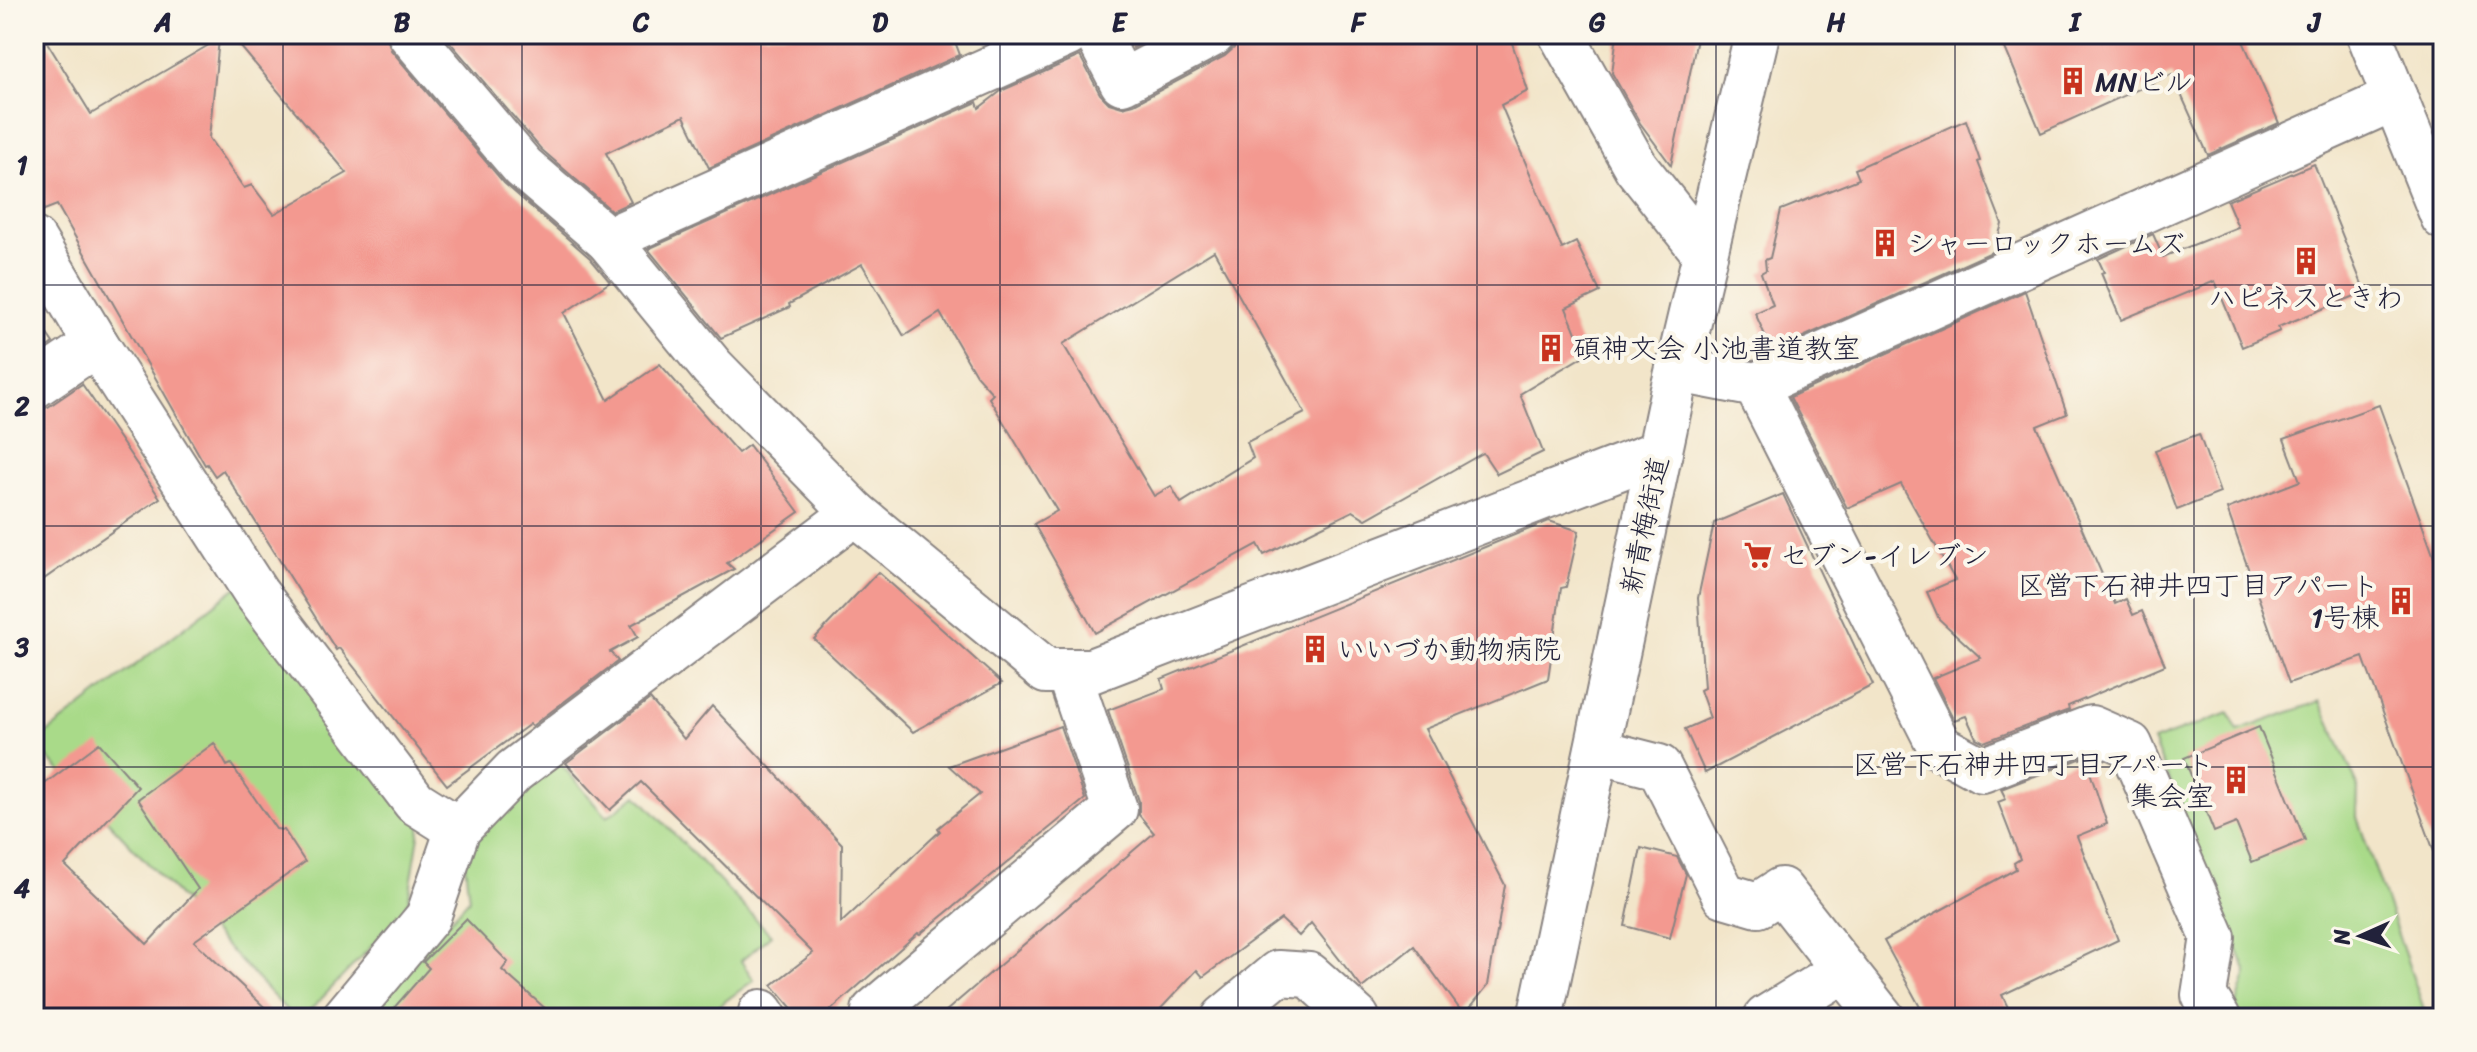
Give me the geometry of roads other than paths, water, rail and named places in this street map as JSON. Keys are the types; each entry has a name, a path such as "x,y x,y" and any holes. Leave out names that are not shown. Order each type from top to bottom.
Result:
{"street":[{"path":"410,34 523,167 608,240 712,367 855,513 1046,671 1091,671 1660,452"},
{"path":"608,240 1068,34"},
{"path":"1097,34 1122,82 1213,34"},
{"path":"1561,34 1636,167 1705,254"},
{"name":"新青梅街道","path":"1540,1018 1678,370 1757,34"},
{"path":"2369,34 2443,217"},
{"path":"1678,370 1756,385 2395,98"},
{"path":"34,240 96,344 256,593 415,802 458,829"},
{"path":"34,386 96,344"},
{"path":"1756,385 1940,747 1982,770 2091,728 2130,745 2213,937 2204,995 2218,1018"},
{"path":"344,1018 428,917 458,829 514,771 855,513"},
{"path":"874,1011 1115,809 1068,671"},
{"path":"1597,751 1659,767 1724,895 1758,905 1781,890 1882,1018"},
{"path":"1766,1018 1844,970"},
{"path":"1224,1018 1278,973 1309,975 1357,1018"}],"place":[{"name":"MNビル","path":"2073,81"},
{"name":"シャーロックホームズ","path":"1885,243"},
{"name":"ハピネスときわ","path":"2306,261"},
{"name":"碩神文会 小池書道教室","path":"1551,348"},
{"name":"セブン-イレブン","path":"1758,555"},
{"name":"区営下石神井四丁目アパート 1号棟","path":"2401,601"},
{"name":"いいづか動物病院","path":"1315,649"},
{"name":"区営下石神井四丁目アパート 集会室","path":"2236,780"}]}
